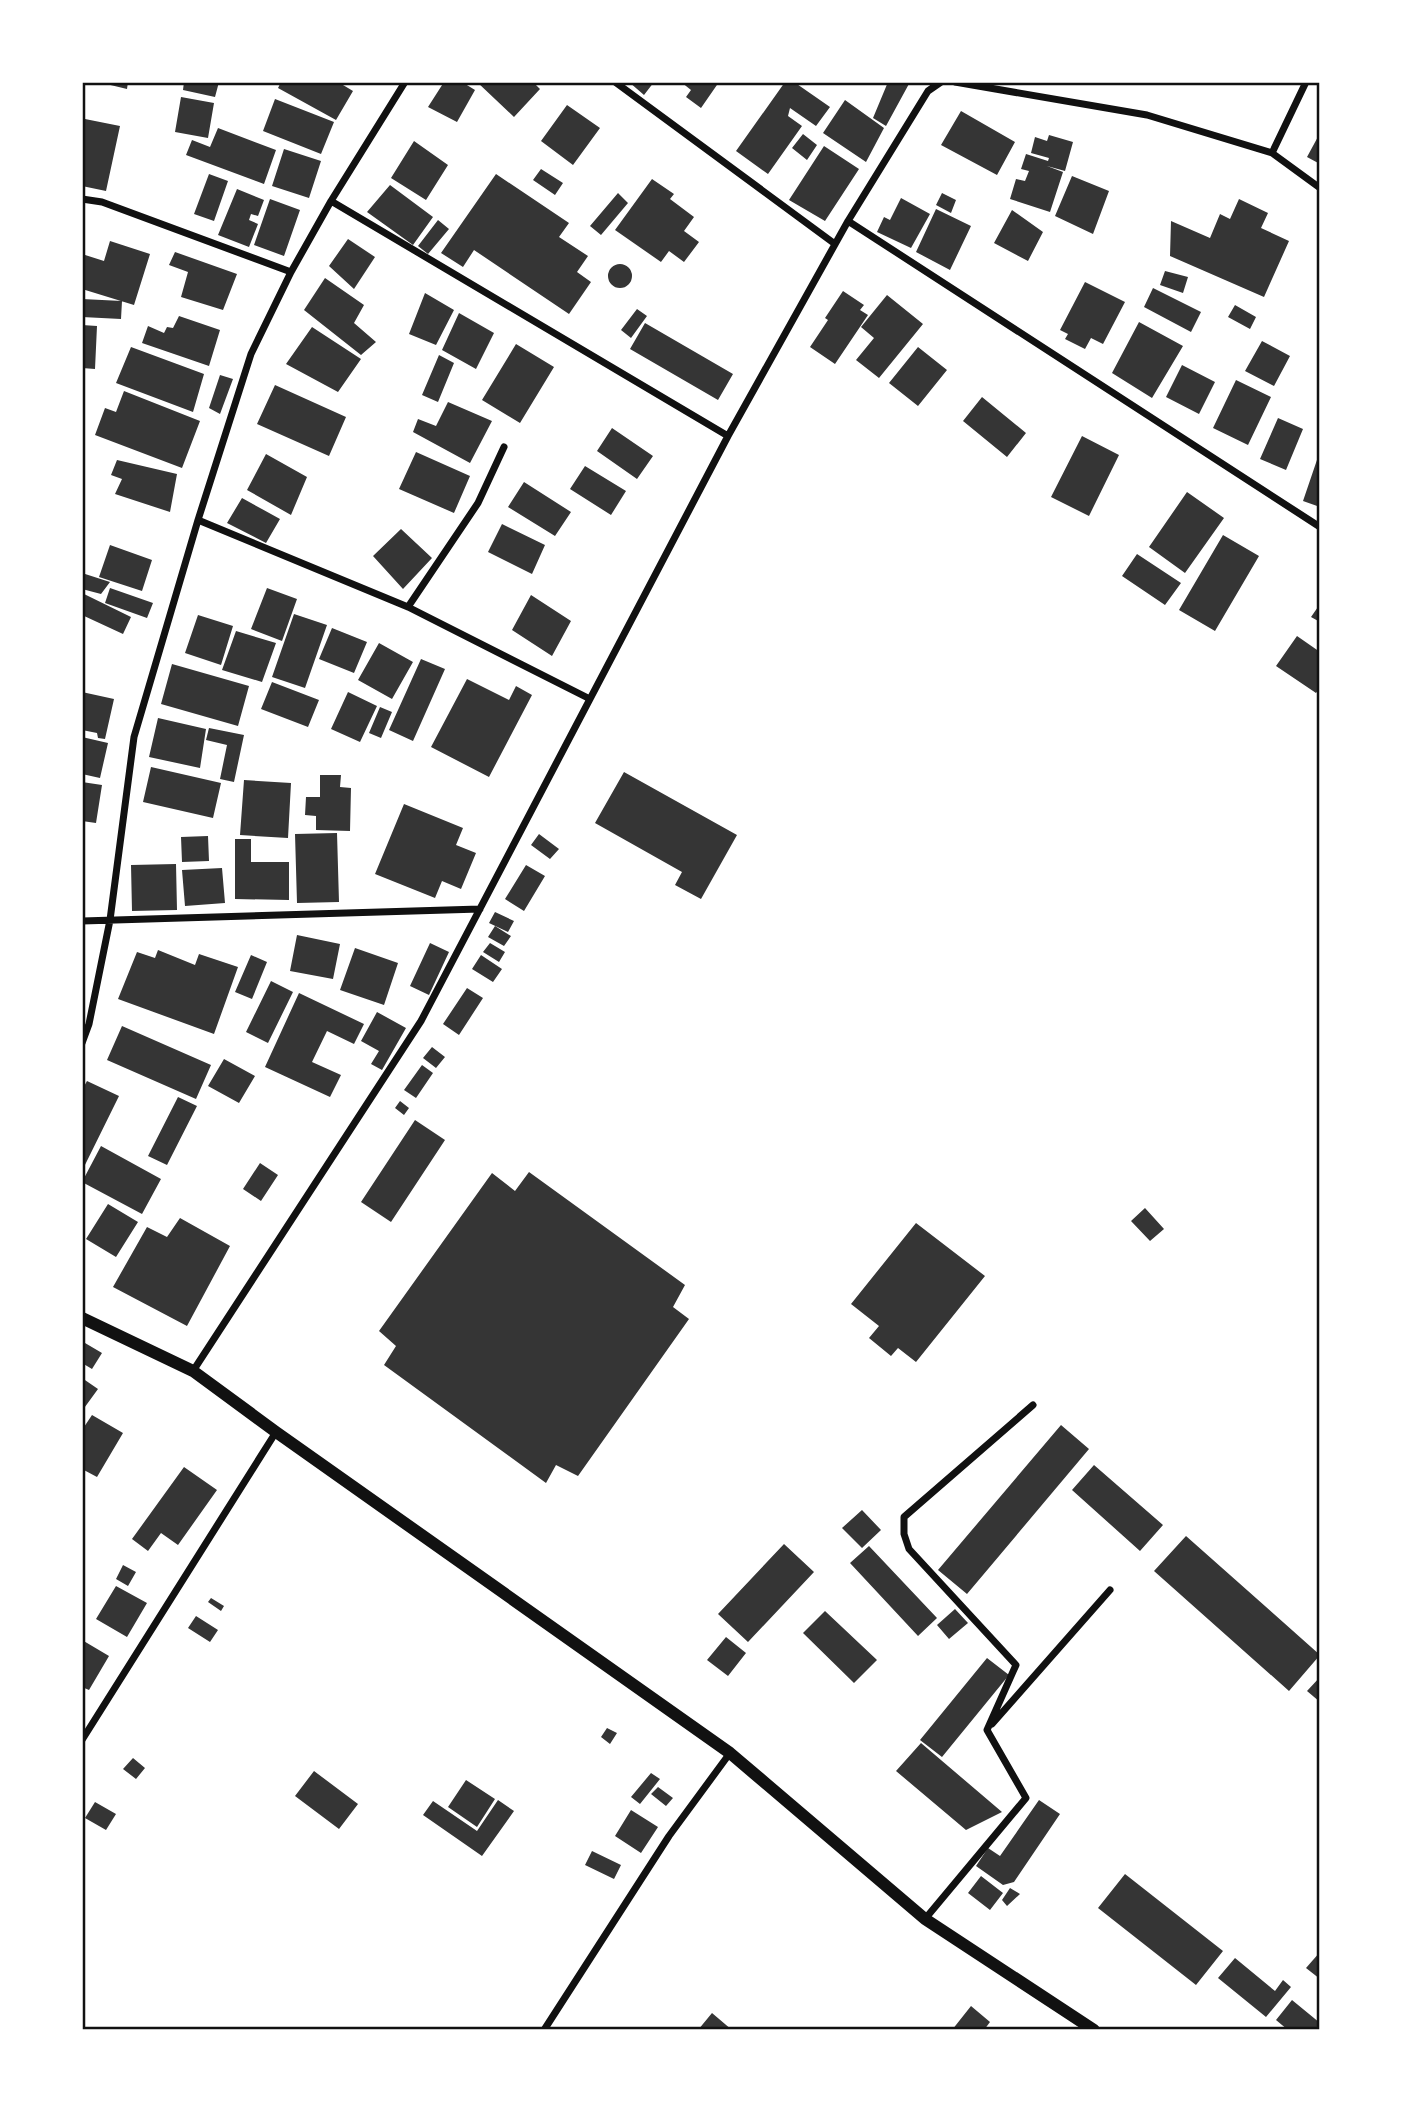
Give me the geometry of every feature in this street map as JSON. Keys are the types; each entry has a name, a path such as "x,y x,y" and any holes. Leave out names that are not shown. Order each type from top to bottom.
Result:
{"main road":[{"path":"82,1318 193,1371 730,1753 925,1919 1094,2030"}],"street":[{"path":"615,82 835,244"},
{"path":"193,1371 421,1021 728,436 848,221 929,86 941,82"},
{"path":"955,82 1147,115 1272,153 1320,188"},
{"path":"1272,153 1306,82"},
{"path":"82,1043 89,1024 110,920 134,737 198,520 251,354 291,272 400,84"},
{"path":"82,199 102,202 291,272"},
{"path":"331,201 728,436"},
{"path":"848,221 1320,527"},
{"path":"408,607 478,503 504,447"},
{"path":"198,520 408,607 590,699"},
{"path":"82,921 481,909"},
{"path":"987,1730 1016,1665 909,1549 904,1534 904,1517 1033,1405"},
{"path":"82,1740 276,1432"},
{"path":"987,1730 1110,1590"},
{"path":"925,1919 1026,1798 987,1730"},
{"path":"544,2030 669,1836 730,1753"}],"building":[{"path":"98,82 128,82 127,89"},
{"path":"184,82 219,82 215,97 183,90"},
{"path":"281,82 338,82 353,91 336,120 278,88"},
{"path":"444,82 462,82 475,90 457,122 428,107"},
{"path":"477,82 533,82 540,89 514,117"},
{"path":"629,82 654,82 644,95"},
{"path":"681,82 719,82 701,108 686,97 691,90"},
{"path":"785,82 794,82 830,107 816,126 790,108 788,116 802,126 768,174 736,151"},
{"path":"888,82 910,82 886,126 873,118"},
{"path":"181,97 214,103 208,138 175,132"},
{"path":"275,99 334,122 321,154 263,131"},
{"path":"845,100 884,128 866,162 823,133"},
{"path":"567,105 600,128 573,165 541,141"},
{"path":"961,111 1015,142 997,175 941,145"},
{"path":"85,119 120,126 106,191 82,186 82,132"},
{"path":"218,128 276,150 264,184 186,155 192,140 210,147"},
{"path":"1320,133 1320,164 1307,157"},
{"path":"803,134 817,145 807,160 792,148"},
{"path":"1049,135 1073,142 1065,171 1047,166 1063,172 1050,212 1010,199 1016,179 1025,181 1029,171 1021,169 1026,154 1048,161 1049,158 1031,153 1035,137 1047,141"},
{"path":"414,141 448,165 426,200 391,178"},
{"path":"824,146 859,169 825,221 789,200"},
{"path":"284,149 321,161 309,198 272,186"},
{"path":"541,169 563,183 555,195 533,180"},
{"path":"209,174 228,181 214,221 194,214"},
{"path":"496,174 569,223 559,237 588,256 577,272 591,282 569,314 474,250 463,267 441,253"},
{"path":"1072,176 1109,191 1093,234 1055,216"},
{"path":"652,179 674,194 670,199 694,217 684,231 699,242 684,262 669,251 661,262 615,230"},
{"path":"390,185 433,217 413,245 367,212"},
{"path":"237,189 264,200 258,216 251,214 249,220 258,224 249,247 218,235"},
{"path":"618,193 628,203 601,235 590,226"},
{"path":"942,193 956,200 951,213 936,205"},
{"path":"901,198 930,214 911,248 877,232 884,217 890,220"},
{"path":"270,199 300,210 284,256 254,245"},
{"path":"1239,199 1268,213 1261,228 1289,241 1264,297 1170,256 1171,221 1210,238 1220,214 1230,219"},
{"path":"936,209 971,226 950,270 916,252"},
{"path":"1012,210 1043,232 1028,261 994,243"},
{"path":"438,220 449,229 428,254 418,246"},
{"path":"348,239 375,257 354,289 329,266"},
{"path":"110,241 150,254 134,305 82,289 82,254 104,261"},
{"path":"175,252 237,274 223,310 181,297 188,272 169,265"},
{"path":"620,264 628,268 632,276 628,284 620,288 612,284 608,276 612,268"},
{"path":"1165,271 1188,277 1183,293 1160,285"},
{"path":"325,278 364,305 354,323 376,342 361,355 304,310"},
{"path":"1085,282 1125,302 1103,344 1091,338 1085,349 1065,339 1068,334 1060,330"},
{"path":"1153,288 1201,312 1191,332 1144,307"},
{"path":"843,291 864,305 860,310 868,315 835,364 810,347"},
{"path":"425,293 454,310 436,345 409,334"},
{"path":"887,295 923,324 879,378 856,360 874,338 861,327"},
{"path":"82,299 122,301 121,319 82,317"},
{"path":"1235,305 1256,317 1250,329 1228,317"},
{"path":"637,309 647,316 631,338 621,330"},
{"path":"459,313 494,333 476,369 442,350"},
{"path":"179,316 220,330 209,366 142,343 148,326 164,333 167,327 173,328"},
{"path":"1139,322 1183,346 1152,398 1112,373"},
{"path":"645,323 733,374 718,400 630,349"},
{"path":"82,325 97,326 95,369 82,368"},
{"path":"312,327 361,359 338,392 286,364"},
{"path":"1262,341 1290,356 1274,386 1245,371"},
{"path":"516,344 554,367 520,423 482,400"},
{"path":"131,347 204,374 193,412 116,383"},
{"path":"918,347 947,370 918,406 889,383"},
{"path":"439,355 454,363 438,402 422,395"},
{"path":"1182,365 1215,382 1199,414 1166,397"},
{"path":"220,375 233,379 220,414 209,408"},
{"path":"1236,380 1271,397 1248,445 1213,428"},
{"path":"275,385 346,417 329,456 257,424"},
{"path":"124,391 200,421 182,468 95,435 105,408 116,412"},
{"path":"982,397 1026,433 1007,457 963,421"},
{"path":"448,402 492,421 470,463 413,432 418,419 436,426"},
{"path":"1278,418 1303,429 1286,470 1260,459"},
{"path":"612,428 653,456 637,479 597,451"},
{"path":"1082,436 1119,455 1089,516 1051,497"},
{"path":"416,452 470,476 454,513 399,489"},
{"path":"266,454 307,477 291,515 247,490"},
{"path":"1320,454 1320,507 1303,501"},
{"path":"117,460 177,474 170,512 115,494 122,479 111,475"},
{"path":"585,466 626,491 611,515 570,489"},
{"path":"524,482 571,512 555,536 508,507"},
{"path":"1187,492 1224,518 1185,573 1149,547"},
{"path":"242,498 280,519 266,543 227,523"},
{"path":"502,524 545,545 532,574 488,552"},
{"path":"401,529 432,558 403,589 373,556"},
{"path":"1223,535 1259,556 1215,631 1179,610"},
{"path":"110,545 152,560 142,591 99,577"},
{"path":"1137,554 1181,583 1165,605 1122,576"},
{"path":"82,573 110,582 101,594 82,589"},
{"path":"110,588 153,603 147,618 105,603"},
{"path":"267,588 297,599 282,641 251,629"},
{"path":"82,593 131,617 123,634 82,615"},
{"path":"531,595 571,621 552,656 512,630"},
{"path":"1320,604 1320,622 1311,617"},
{"path":"294,614 327,625 305,688 272,677"},
{"path":"198,615 233,626 221,665 185,653"},
{"path":"332,628 367,642 354,673 319,659"},
{"path":"236,631 276,643 262,682 222,670"},
{"path":"1297,636 1320,652 1320,688 1316,693 1276,666"},
{"path":"379,643 413,662 392,699 358,680"},
{"path":"421,659 445,669 413,741 389,730"},
{"path":"172,664 249,686 238,726 161,704"},
{"path":"467,679 509,700 516,686 532,695 489,777 431,747"},
{"path":"272,682 319,700 308,727 261,709"},
{"path":"82,692 114,699 105,739 98,738 97,733 82,730"},
{"path":"348,692 377,706 360,742 331,729"},
{"path":"380,707 392,712 381,738 369,733"},
{"path":"158,718 206,729 200,768 149,757"},
{"path":"209,728 244,735 234,782 220,779 227,745 206,740"},
{"path":"82,737 108,743 100,778 82,774"},
{"path":"151,767 221,783 213,818 143,802"},
{"path":"624,772 737,835 701,899 675,885 682,872 595,823"},
{"path":"320,775 341,775 340,787 351,788 350,831 316,830 316,816 305,815 306,797 320,797"},
{"path":"244,780 291,783 288,838 240,835"},
{"path":"82,782 102,785 96,823 82,821"},
{"path":"404,804 463,828 456,845 476,853 461,889 442,881 435,898 375,874"},
{"path":"337,833 339,902 297,903 295,834"},
{"path":"539,834 559,849 550,859 531,845"},
{"path":"208,836 209,861 182,862 181,837"},
{"path":"235,839 251,839 251,862 289,862 289,900 235,899"},
{"path":"176,864 177,910 132,911 131,865"},
{"path":"526,865 545,876 524,911 505,899"},
{"path":"222,868 225,903 185,906 182,870"},
{"path":"495,912 514,921 508,932 489,923"},
{"path":"495,926 511,936 504,946 488,937"},
{"path":"297,935 340,944 333,979 290,971"},
{"path":"430,943 449,952 429,995 410,986"},
{"path":"490,943 505,952 499,962 483,952"},
{"path":"355,948 398,963 384,1005 340,990"},
{"path":"158,950 195,965 199,954 238,967 214,1034 118,999 137,952 155,958"},
{"path":"251,955 267,962 252,999 235,992"},
{"path":"481,955 502,969 493,982 472,969"},
{"path":"271,981 293,992 268,1043 246,1032"},
{"path":"467,988 483,998 459,1035 443,1024"},
{"path":"299,993 364,1024 354,1044 327,1031 312,1062 341,1075 330,1097 265,1067"},
{"path":"377,1012 406,1028 382,1070 371,1064 379,1051 361,1041"},
{"path":"122,1026 211,1065 196,1099 107,1060"},
{"path":"432,1047 445,1057 436,1068 423,1058"},
{"path":"224,1059 255,1076 239,1103 208,1086"},
{"path":"422,1065 433,1073 416,1098 404,1090"},
{"path":"87,1081 119,1096 82,1171 82,1090"},
{"path":"178,1097 197,1106 167,1165 148,1156"},
{"path":"400,1101 409,1108 404,1115 395,1108"},
{"path":"415,1120 445,1140 391,1222 361,1202"},
{"path":"101,1146 161,1179 142,1214 82,1182"},
{"path":"260,1163 278,1175 261,1201 243,1189"},
{"path":"529,1172 685,1285 673,1307 689,1319 578,1476 556,1465 546,1483 384,1365 396,1346 379,1331 492,1173 515,1191"},
{"path":"108,1204 138,1222 116,1257 86,1239"},
{"path":"1145,1208 1164,1229 1150,1241 1131,1221"},
{"path":"180,1218 230,1246 187,1326 113,1287 147,1227 167,1237"},
{"path":"916,1223 985,1276 916,1362 898,1348 891,1356 869,1338 879,1326 851,1304"},
{"path":"85,1343 102,1353 92,1369 82,1363 82,1348"},
{"path":"82,1378 98,1389 82,1411"},
{"path":"92,1415 123,1433 97,1477 82,1469 82,1430"},
{"path":"1061,1425 1089,1449 967,1594 938,1570"},
{"path":"1094,1465 1163,1525 1140,1551 1072,1490"},
{"path":"184,1467 217,1490 178,1545 161,1533 148,1551 132,1539"},
{"path":"862,1510 881,1530 862,1548 842,1528"},
{"path":"1186,1536 1320,1655 1289,1691 1154,1571"},
{"path":"784,1544 814,1572 748,1642 718,1614"},
{"path":"869,1546 937,1618 918,1636 850,1563"},
{"path":"123,1565 136,1572 128,1586 116,1579"},
{"path":"116,1586 147,1603 127,1637 96,1619"},
{"path":"211,1598 224,1606 221,1611 208,1602"},
{"path":"955,1609 968,1623 949,1639 937,1625"},
{"path":"825,1611 877,1660 854,1683 803,1633"},
{"path":"196,1616 218,1630 210,1642 188,1628"},
{"path":"726,1637 746,1653 728,1676 707,1660"},
{"path":"82,1640 109,1656 89,1690 82,1687"},
{"path":"987,1658 1009,1675 942,1757 920,1740"},
{"path":"1320,1677 1320,1702 1307,1691"},
{"path":"607,1728 617,1733 610,1744 601,1737"},
{"path":"921,1743 1002,1812 966,1830 896,1771"},
{"path":"133,1758 145,1768 136,1779 123,1769"},
{"path":"314,1771 358,1804 339,1829 295,1796"},
{"path":"651,1773 660,1779 640,1804 631,1797"},
{"path":"466,1780 495,1799 477,1827 448,1807"},
{"path":"658,1787 673,1798 666,1806 651,1794"},
{"path":"498,1800 514,1811 482,1856 423,1815 433,1801 477,1831"},
{"path":"1039,1800 1060,1814 1014,1882 1003,1885 976,1866 988,1848 1000,1856"},
{"path":"95,1802 116,1814 106,1830 85,1818"},
{"path":"631,1810 658,1827 641,1853 615,1836"},
{"path":"592,1851 621,1865 614,1879 585,1865"},
{"path":"1125,1874 1223,1951 1196,1985 1098,1908"},
{"path":"981,1876 1003,1893 990,1910 968,1893"},
{"path":"1010,1888 1020,1894 1007,1906 1002,1900"},
{"path":"1320,1952 1320,1979 1306,1968"},
{"path":"1235,1958 1275,1991 1283,1980 1291,1987 1266,2017 1218,1978"},
{"path":"1292,2000 1320,2023 1320,2030 1288,2030 1276,2020"},
{"path":"971,2006 990,2022 984,2030 952,2030"},
{"path":"712,2013 732,2030 698,2030"}]}
